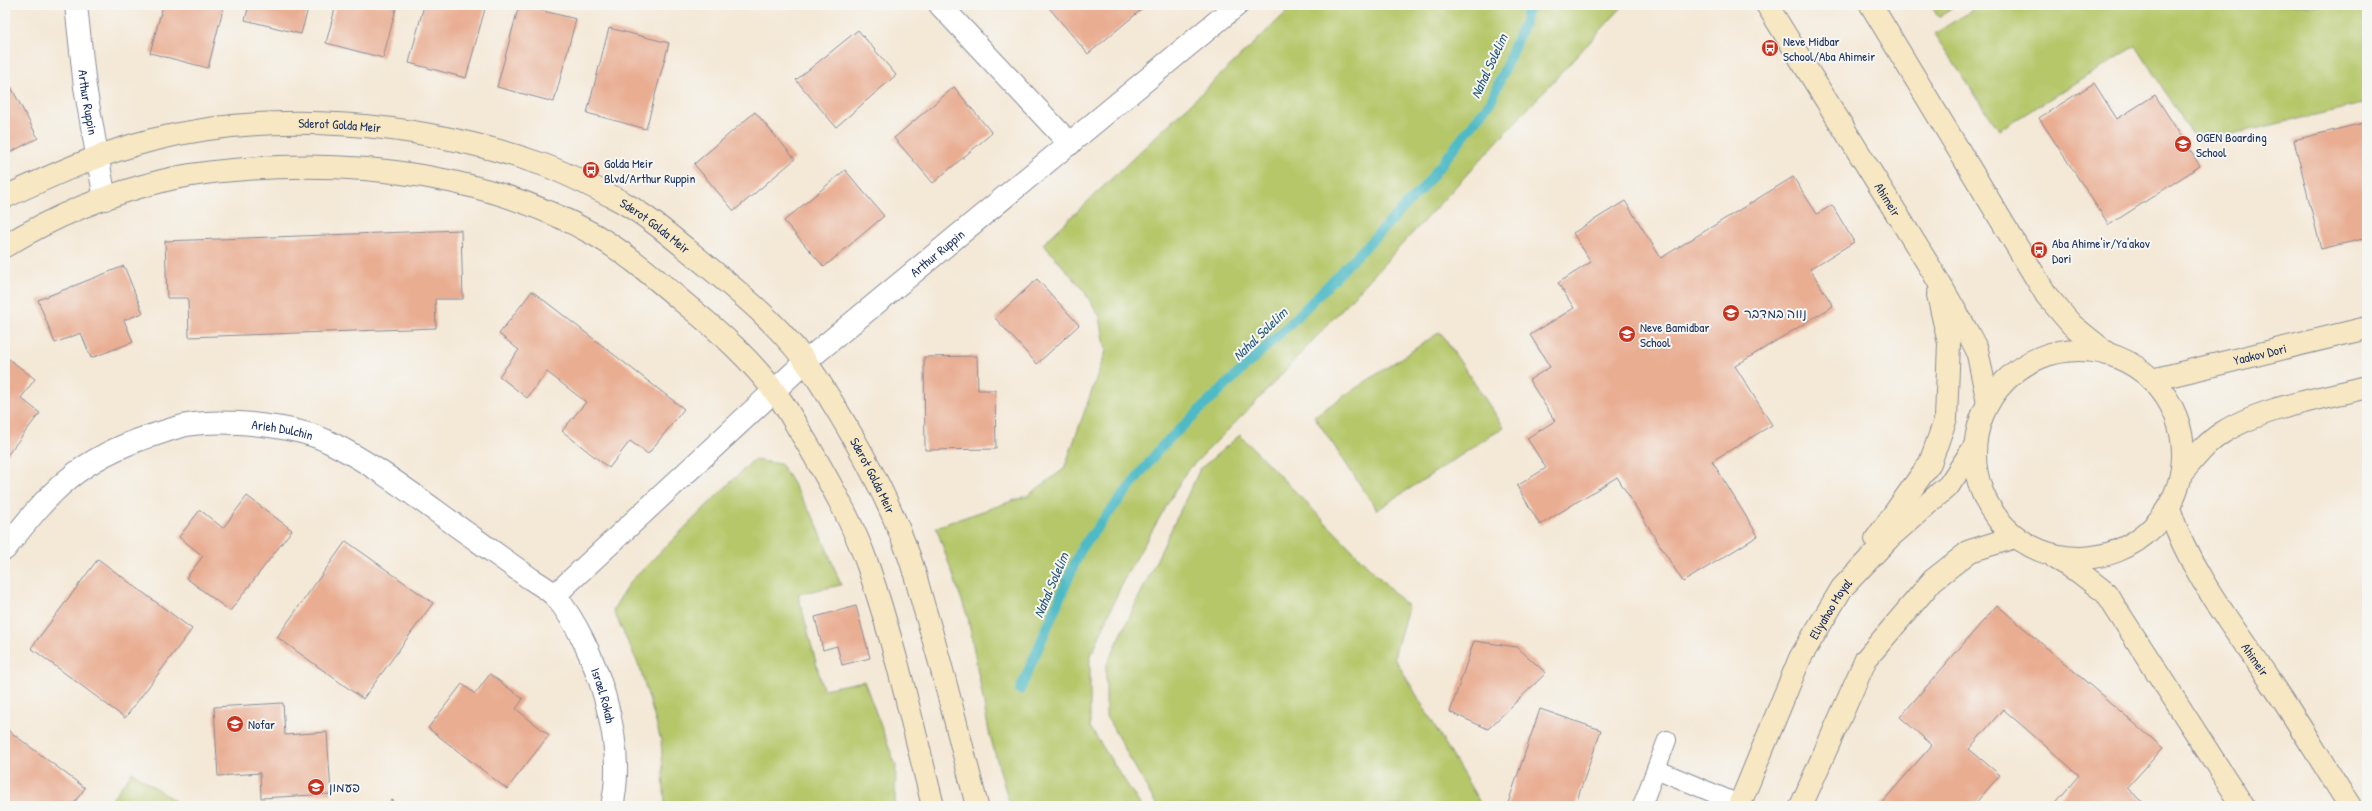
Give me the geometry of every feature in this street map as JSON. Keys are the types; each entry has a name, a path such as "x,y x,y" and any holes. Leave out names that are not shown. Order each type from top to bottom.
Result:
{"street":[{"name":"Arthur Ruppin","path":"76,5 85,87 105,199"},
{"path":"940,5 1070,144"},
{"name":"Arthur Ruppin","path":"555,595 773,390 805,362 1237,5"},
{"name":"Ahimeir","path":"1767,5 1933,272 1976,350 1988,403"},
{"path":"1872,5 2047,296 2072,325 2109,355"},
{"name":"Sderot Golda Meir","path":"5,197 77,164 152,140 196,132 280,124 349,124 413,132 480,145 541,164 616,199 670,236 728,283 782,331 816,376 878,482 907,549 933,636 977,806"},
{"path":"5,246 22,236 105,199 162,181 216,171 282,166 346,166 406,174 470,186 526,203 595,235 644,269 750,360 773,390 840,501 867,563 893,648 933,806"},
{"path":"1842,588 1930,463 1946,418 1949,343 1933,272"},
{"name":"Yaakov Dori","path":"2152,380 2367,328"},
{"path":"2046,554 2080,559 2115,552 2146,534 2168,508 2181,474 2182,440 2172,408 2152,380 2132,365 2109,355 2081,350 2053,354 2027,364 2005,381 1988,403 1978,424 1975,446 1978,480 1992,512 2015,537 2046,554 2080,572 2106,593 2243,806"},
{"path":"2181,474 2204,448 2222,432 2254,417 2367,387"},
{"name":"Arieh Dulchin","path":"5,549 29,518 63,481 93,460 136,441 186,425 234,423 279,428 328,441 373,468 555,595"},
{"name":"Eliyahoo Moyal","path":"1739,805 1800,658 1842,588 1890,537 1949,485 1975,446"},
{"name":"Ahimeir","path":"2168,508 2178,537 2205,585 2274,686 2350,806"},
{"path":"1801,806 1866,659 1933,580 1970,551 2015,537"},
{"name":"Israel Rokah","path":"555,595 576,627 594,662 607,707 615,754 612,806"}],"lane":[{"path":"1642,806 1667,740"},
{"path":"1656,769 1739,805"}],"green space":[{"path":"1294,5 1624,5 1253,405 1186,472 1123,581 1090,658 1090,727 1141,806 1010,806 989,732 968,618 936,527 1027,496 1064,469 1106,351 1100,317 1082,288 1043,244"},
{"path":"1931,5 1959,5 1938,17"},
{"path":"1980,5 2367,5 2367,103 2197,142 2136,46 1999,130 1934,34"},
{"path":"1440,332 1504,427 1377,510 1314,416"},
{"path":"1240,435 1408,607 1394,657 1482,806 1157,806 1106,716 1106,666 1200,469"},
{"path":"753,460 781,464 816,522 841,585 798,594 823,689 864,681 896,766 895,806 665,806 661,740 640,668 613,610 629,583"},
{"path":"132,772 182,806 107,806"}],"building":[{"path":"163,5 224,5 208,68 150,53"},
{"path":"249,5 309,5 301,34 245,20"},
{"path":"336,5 397,5 383,58 326,43"},
{"path":"424,5 486,5 466,78 409,63"},
{"path":"519,5 576,19 554,102 497,87"},
{"path":"1055,5 1147,5 1088,54 1050,9"},
{"path":"609,28 669,43 646,129 587,113"},
{"path":"858,30 896,75 836,127 796,80"},
{"path":"2094,83 2117,119 2155,95 2200,166 2109,225 2039,118"},
{"path":"11,87 38,138 5,155 5,90"},
{"path":"954,87 992,133 933,183 894,138"},
{"path":"755,112 795,159 734,211 694,164"},
{"path":"2367,122 2367,238 2321,249 2294,140"},
{"path":"845,170 884,216 824,267 784,221"},
{"path":"1793,177 1817,214 1832,205 1854,242 1810,269 1833,306 1735,366 1772,425 1712,461 1758,536 1683,582 1617,477 1540,525 1517,486 1546,468 1527,438 1555,421 1529,380 1550,367 1530,335 1574,308 1558,283 1591,262 1573,233 1625,201 1661,258"},
{"path":"461,230 463,299 435,299 436,328 189,337 188,298 167,298 165,241"},
{"path":"124,266 143,313 124,320 133,342 91,358 81,333 55,343 38,300"},
{"path":"1037,279 1079,325 1037,364 995,318"},
{"path":"532,291 684,409 648,454 630,441 609,468 562,431 586,402 547,372 527,398 499,376 519,350 499,334"},
{"path":"5,356 35,379 21,398 40,413 5,458"},
{"path":"977,356 978,390 995,390 996,449 925,450 924,357"},
{"path":"247,496 292,530 230,611 186,578 203,556 179,537 200,510 223,528"},
{"path":"346,541 433,603 363,699 277,637"},
{"path":"98,559 192,629 125,718 31,648"},
{"path":"1997,605 2163,748 2127,788 2148,806 2053,806 2079,775 2003,709 1969,749 2000,775 1973,806 1879,806 1932,745 1900,717"},
{"path":"856,606 870,658 842,665 837,646 823,650 815,617"},
{"path":"1474,641 1517,647 1546,673 1488,729 1450,712"},
{"path":"490,674 523,699 516,709 549,735 507,789 428,728 462,684 475,694"},
{"path":"283,703 285,735 327,732 331,794 261,798 260,773 218,776 214,707"},
{"path":"1540,709 1601,730 1575,806 1507,806"},
{"path":"5,728 85,788 72,806 5,806"},
{"path":"392,800 401,806 387,806"}],"waterway":[{"name":"Nahal Solelim","path":"1020,690 1082,547 1162,446 1293,321 1422,189 1491,101 1525,21 1529,5"}],"place":[{"name":"Neve Midbar School/Aba Ahimeir","path":"1770,48"},
{"name":"OGEN Boarding School","path":"2183,144"},
{"name":"Golda Meir Blvd/Arthur Ruppin","path":"591,170"},
{"name":"Aba Ahime'ir/Ya'akov Dori","path":"2039,250"},
{"name":"נווה במדבר","path":"1731,313"},
{"name":"Neve Bamidbar School","path":"1627,334"},
{"name":"Nofar","path":"235,724"},
{"name":"פעמון","path":"316,787"}]}
